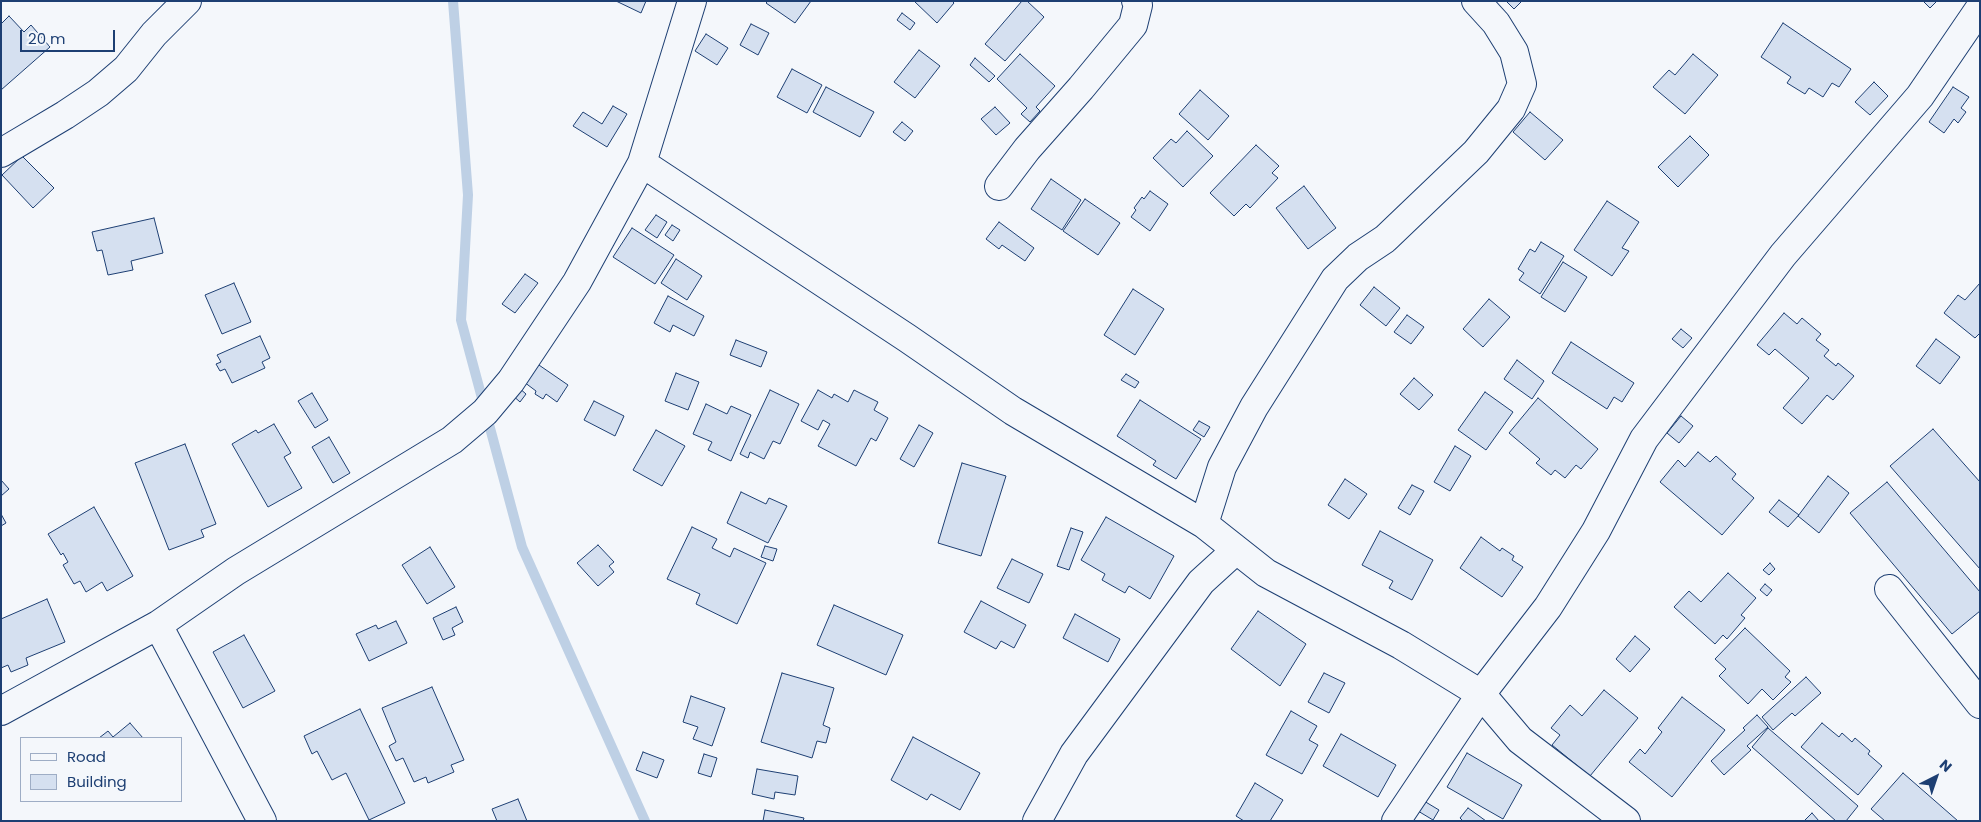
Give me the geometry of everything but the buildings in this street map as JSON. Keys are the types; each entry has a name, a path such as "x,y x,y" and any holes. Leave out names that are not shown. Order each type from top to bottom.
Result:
{"street":[{"path":"1,153 65,116 98,93 126,69 154,34 187,1"},
{"path":"1,712 158,625 236,571 452,440 485,412 511,381 577,282 642,163 692,1"},
{"path":"999,186 1027,149 1133,25 1138,5 1136,1"},
{"path":"1204,524 1222,467 1254,407 1335,279 1358,257 1385,239 1476,152 1511,109 1522,84 1514,52 1496,23 1476,1"},
{"path":"1396,821 1480,694 1548,607 1596,531 1644,439 1783,255 1920,96 1980,8"},
{"path":"642,163 907,338 1013,411 1204,524 1235,551 1266,573 1402,645 1480,694 1520,740 1626,821"},
{"path":"1036,821 1074,754 1201,582 1235,551"},
{"path":"1889,589 1980,704"},
{"path":"158,625 262,821"}],"waterway":[{"path":"453,1 468,195 461,320 522,547 645,821"}]}
